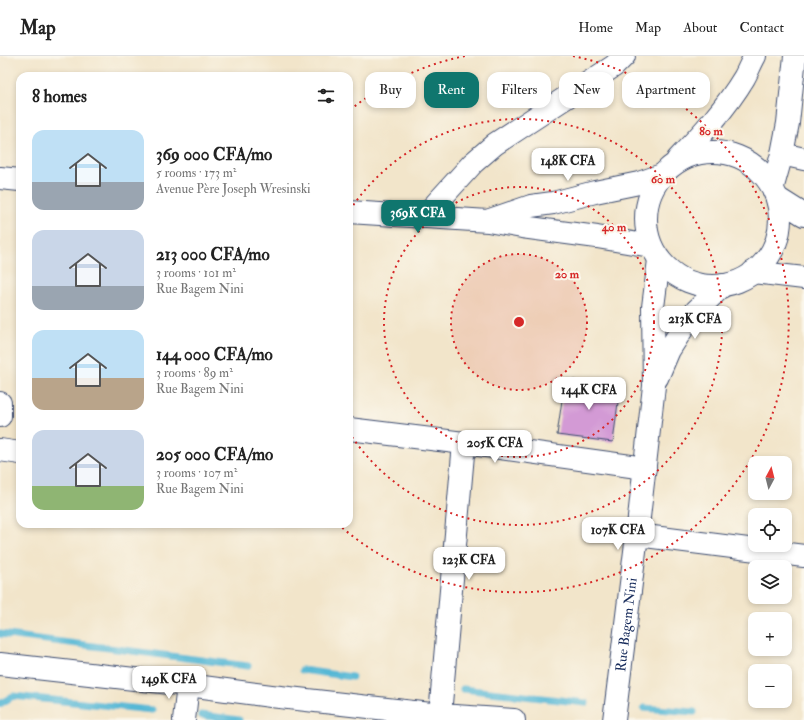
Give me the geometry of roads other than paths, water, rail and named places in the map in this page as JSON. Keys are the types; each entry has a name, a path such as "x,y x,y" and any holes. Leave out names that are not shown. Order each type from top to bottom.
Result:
{"street":[{"path":"421,217 433,207 473,163 495,144 614,66 624,56"},
{"path":"755,56 744,79 726,105 705,130 667,170 648,198 645,223 655,253 672,272 688,281 705,286 723,285 739,281 754,272 768,258 778,239 781,218 775,192 788,123 798,91 795,56"},
{"path":"488,221 531,206 553,203 595,192 639,183 667,170 691,154 710,151 728,153 746,160 761,171 775,192 804,215"},
{"path":"782,154 804,159"},
{"path":"0,178 16,180"},
{"path":"353,212 488,221 590,236 655,253"},
{"name":"Rue Bagem Nini","path":"614,720 654,386 653,307 655,253"},
{"path":"754,272 804,278"},
{"name":"Rue Bagem Nini","path":"654,386 669,350 683,328 696,311 723,285"},
{"path":"0,403 0,416"},
{"path":"353,429 645,468"},
{"path":"440,715 464,443"},
{"path":"0,450 16,452"},
{"path":"637,535 804,556"},
{"path":"0,664 188,685 271,696 388,715 440,715 514,720"},
{"path":"184,720 188,685"}],"waterway":[{"path":"0,634 248,666"},
{"path":"302,670 352,677"},
{"path":"463,689 586,703"},
{"path":"0,704 13,696 152,710"},
{"path":"644,708 694,712"},
{"path":"201,715 239,720"}]}
